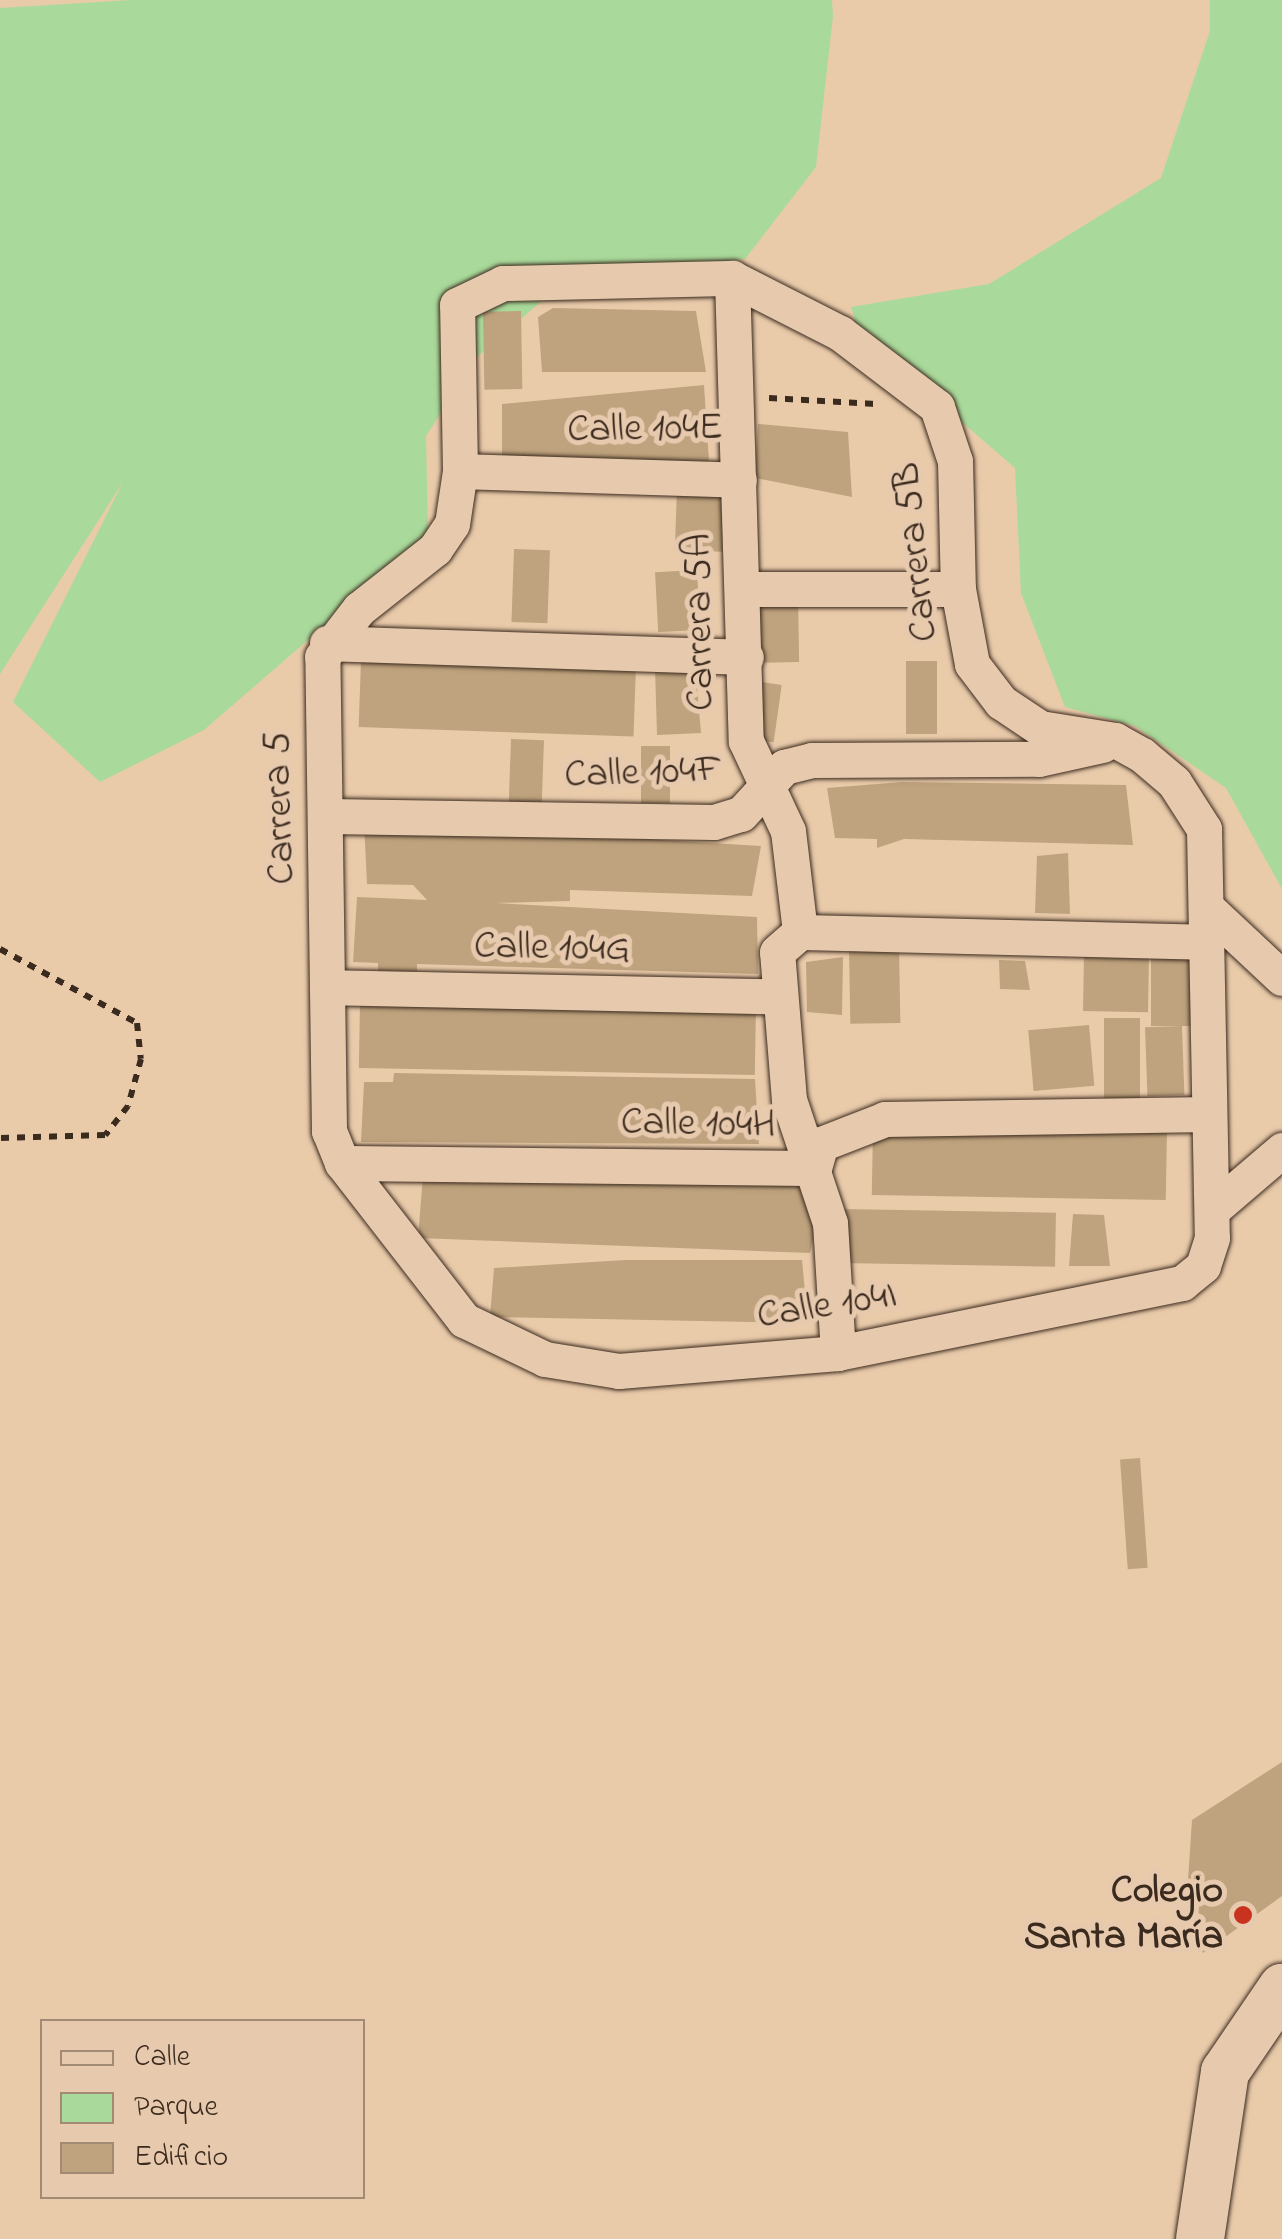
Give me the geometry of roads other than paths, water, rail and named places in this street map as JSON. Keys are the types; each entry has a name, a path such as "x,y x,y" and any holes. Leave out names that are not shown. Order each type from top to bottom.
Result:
{"main road":[{"path":"1200,2239 1225,2072 1282,1988"}],"street":[{"name":"Carrera 5B","path":"460,471 457,305 504,283 732,278 840,334 938,407 955,461 958,589 972,664 1001,702 1040,728 1115,740 1174,782 1204,830 1212,1209 1202,1266"},
{"name":"Calle 104E","path":"460,471 739,480 742,396 732,278"},
{"path":"327,643 435,549 452,524 460,471"},
{"name":"Carrera 5A","path":"739,480 746,741 788,831 788,942 774,996 789,1100 830,1223 838,1352"},
{"path":"744,589 958,589"},
{"path":"327,643 746,657"},
{"name":"Carrera 5","path":"327,643 319,701 328,816 329,1131 342,1164 464,1320"},
{"name":"Calle 104F","path":"328,816 714,822 741,814 764,784 812,760 1040,758 1115,740"},
{"path":"788,942 1206,925 1282,978"},
{"name":"Calle 104G","path":"327,987 774,996"},
{"name":"Calle 104H","path":"342,1164 814,1168 820,1144 884,1118 1209,1114"},
{"path":"1212,1209 1282,1150"},
{"name":"Calle 104I","path":"464,1320 544,1358 619,1370 838,1352 1182,1283 1202,1266"}],"place":[{"name":"Colegio Santa María","path":"1243,1915"}]}
